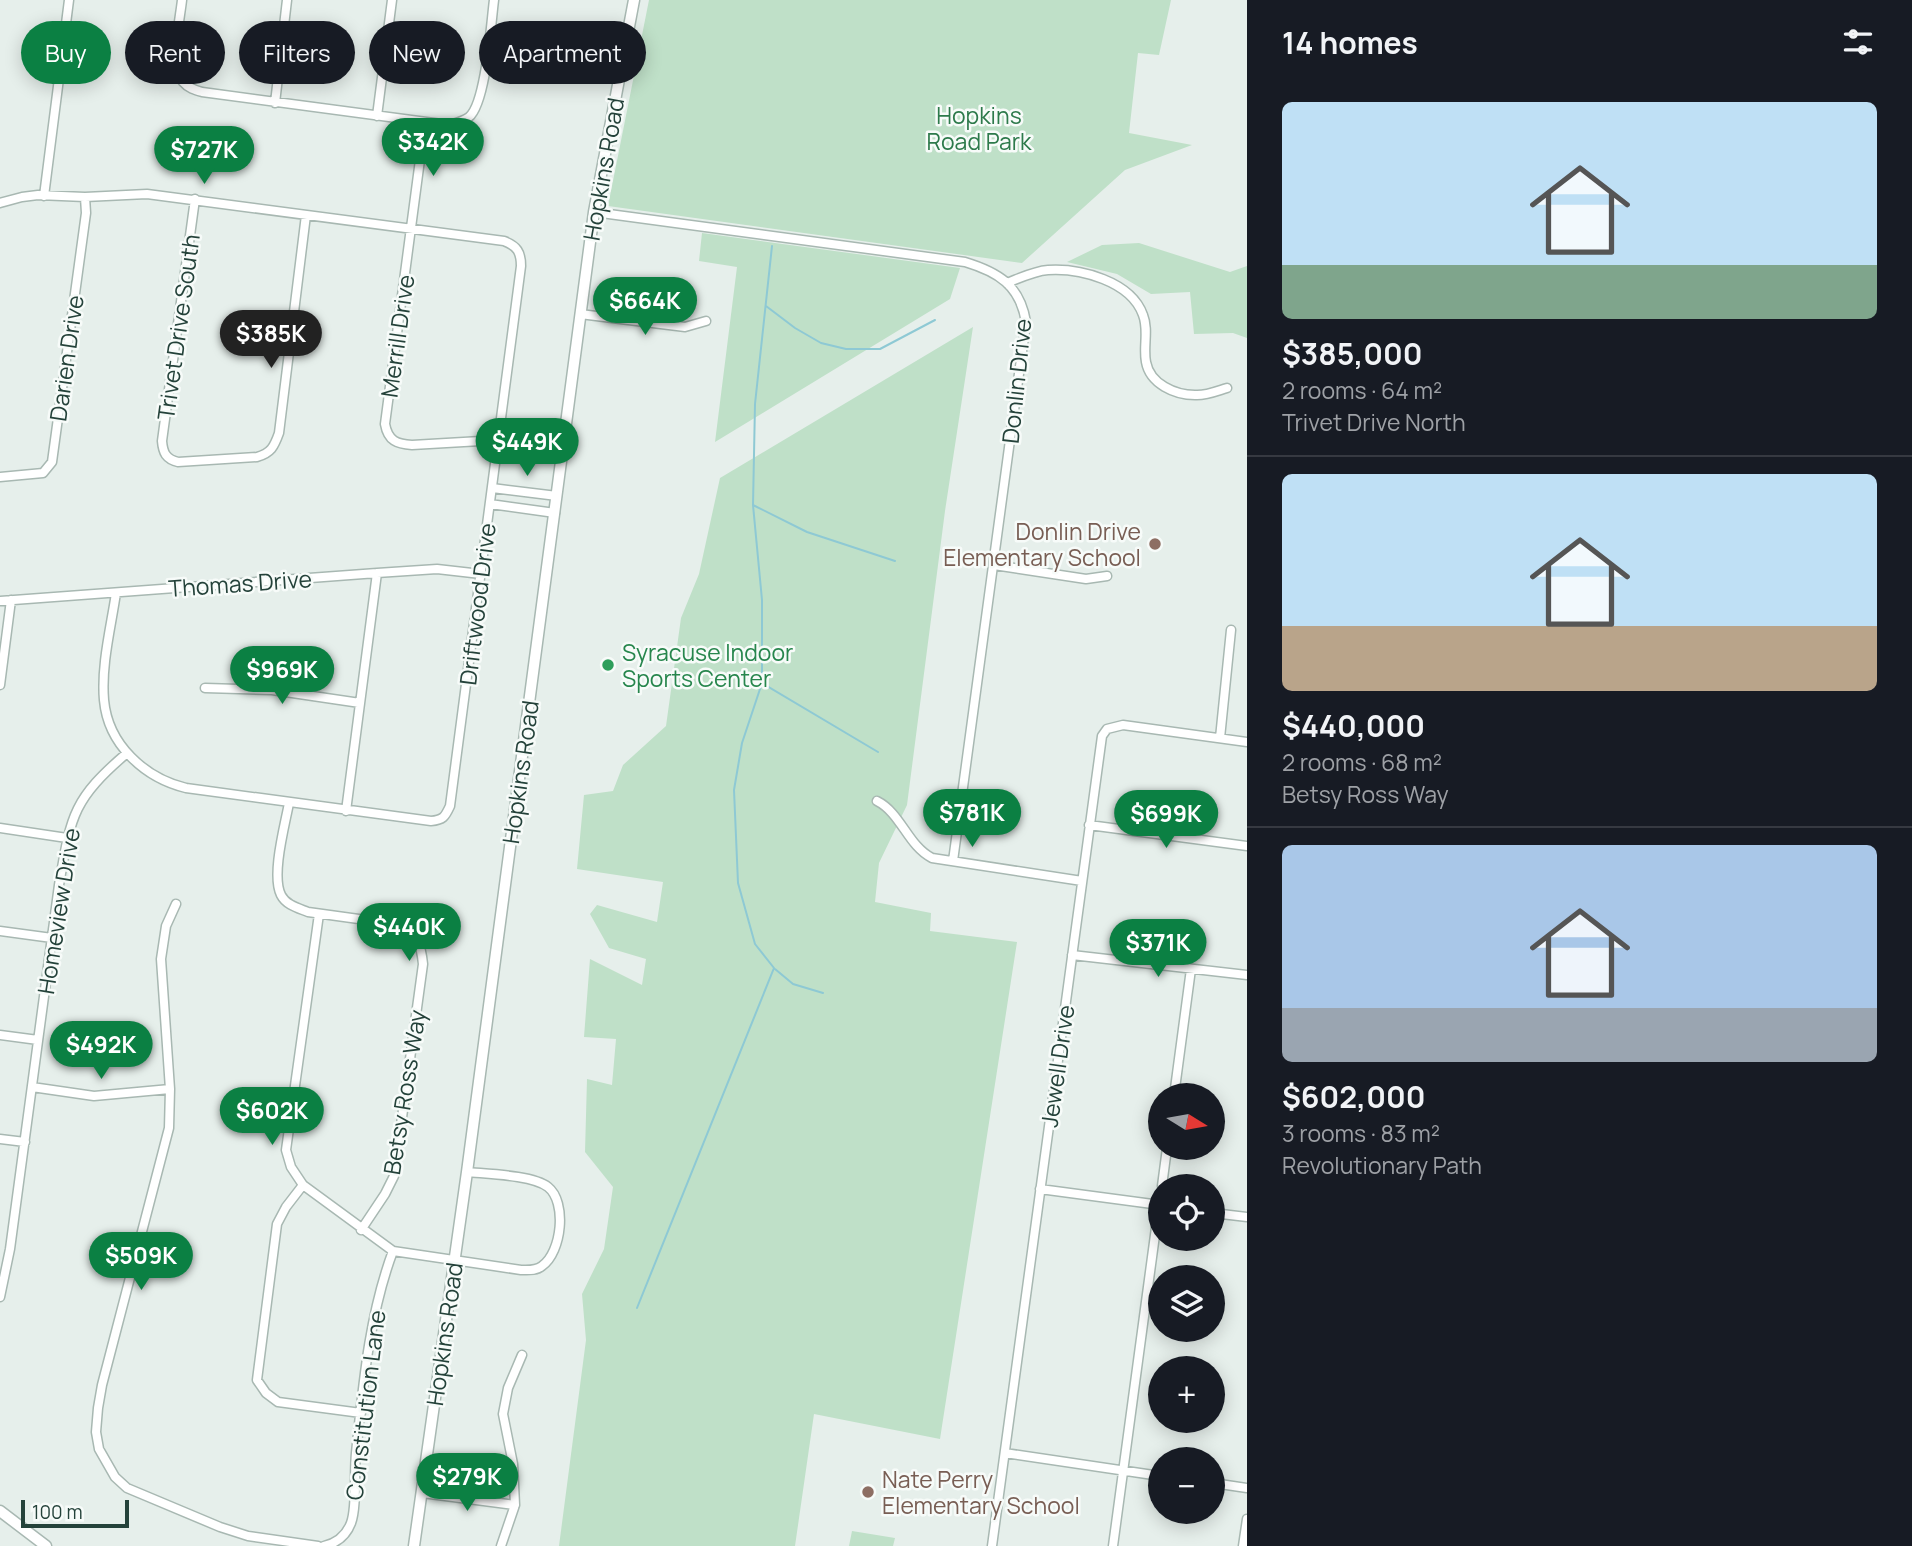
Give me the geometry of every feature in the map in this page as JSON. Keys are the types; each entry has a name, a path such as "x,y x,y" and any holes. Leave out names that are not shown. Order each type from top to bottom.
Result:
{"street":[{"path":"44,196 69,0"},
{"path":"182,0 176,60 178,75 183,83 202,93 449,125 470,116 476,107 484,77 494,0"},
{"path":"275,103 287,0"},
{"path":"377,116 392,0"},
{"name":"Hopkins Road","path":"414,1546 467,1172 594,212 634,0"},
{"name":"Merrill Drive","path":"425,122 385,424 386,433 391,440 399,444 412,445 498,440"},
{"name":"Driftwood Drive","path":"0,203 22,197 147,194 504,241 519,251 521,266 450,806 446,816 441,820 431,821 346,811 174,785 155,777 127,753 113,731 104,701 104,675 116,593"},
{"name":"Darien Drive","path":"0,477 43,473 52,462 86,213 85,197"},
{"name":"Trivet Drive South","path":"195,199 162,441 165,454 178,462 257,457 267,454 275,445 279,433 306,215"},
{"name":"Donlin Drive","path":"594,212 965,262 992,271 1007,283 1024,308 1026,322 953,861"},
{"path":"1007,283 1035,272 1064,270 1105,279 1121,286 1133,297 1142,312 1146,333 1146,363 1153,378 1176,392 1197,396 1227,388"},
{"path":"580,314 685,327 706,321"},
{"path":"492,488 557,496"},
{"path":"490,504 555,513"},
{"path":"993,565 1086,579 1107,576"},
{"name":"Thomas Drive","path":"0,601 437,569 481,574"},
{"path":"346,811 377,573"},
{"path":"0,685 11,600"},
{"path":"1220,738 1231,631"},
{"path":"205,688 272,690 360,703"},
{"name":"Jewell Drive","path":"992,1546 1102,736 1107,729 1123,725 1247,742"},
{"name":"Homeview Drive","path":"0,1297 10,1249 67,838 73,816 82,798 96,780 127,753"},
{"path":"877,801 887,806 926,855 932,858 1082,881"},
{"name":"Betsy Ross Way","path":"289,803 277,876 278,886 285,900 295,907 319,914 402,925 415,934 422,946 423,964 394,1176 361,1230"},
{"path":"1089,825 1247,846"},
{"path":"0,828 67,838"},
{"path":"176,904 166,926 161,959 170,1088 169,1128 102,1385 96,1432 99,1449 115,1477 127,1488 247,1536 318,1546"},
{"path":"319,914 286,1150 291,1167 303,1185 393,1251 520,1270 537,1269 551,1257 557,1238 560,1206 557,1196 548,1187 530,1180 467,1172"},
{"path":"0,931 52,938"},
{"path":"1072,955 1247,975"},
{"path":"1176,1083 1191,969"},
{"path":"0,1035 38,1040"},
{"path":"32,1087 94,1097 170,1088"},
{"path":"0,1139 25,1142"},
{"path":"303,1185 277,1224 257,1380 266,1393 278,1402 361,1413"},
{"path":"1040,1189 1148,1203"},
{"path":"1225,1214 1247,1217"},
{"path":"0,1247 10,1249"},
{"name":"Constitution Lane","path":"324,1546 334,1544 345,1535 353,1520 354,1472 361,1413 380,1286 393,1251"},
{"path":"1113,1546 1154,1251"},
{"path":"501,1546 515,1505 513,1464 503,1415 508,1388 522,1355"},
{"path":"1004,1453 1148,1474"},
{"path":"1225,1485 1247,1488"},
{"path":"422,1493 515,1505"},
{"path":"0,1511 46,1546"},
{"path":"1243,1546 1247,1518"}],"green space":[{"name":"Hopkins Road Park","path":"649,0 1171,0 1159,55 1138,53 1129,133 1192,145 1125,170 1022,263 608,206 632,84 646,84 645,21"},
{"path":"702,233 960,268 950,299 715,442 737,267 699,261"},
{"path":"1139,243 1230,272 1247,266 1247,338 1233,333 1194,334 1190,292 1151,294 1117,274 1067,262 1102,245"},
{"path":"973,327 945,511 907,805 879,863 875,902 931,913 930,931 1017,942 940,1439 814,1414 795,1546 559,1546 586,1340 582,1294 604,1249 613,1187 585,1152 587,1079 612,1085 616,1039 584,1037 590,959 642,985 646,959 609,948 590,914 597,905 657,922 663,882 577,869 584,795 613,791 623,765 666,726 681,618 699,574 720,478"},
{"path":"852,1531 895,1538 893,1546 849,1546"}],"waterway":[{"path":"637,1308 774,968 755,944 738,883 734,790 742,743 762,683 762,600 753,505 755,404 772,246"},
{"path":"766,306 821,343 846,349 880,349 935,320"},
{"path":"753,505 807,532 895,561"},
{"path":"762,683 878,752"},
{"path":"775,969 793,984 823,993"}],"place":[{"name":"Donlin Drive Elementary School","path":"1155,544"},
{"name":"Syracuse Indoor Sports Center","path":"608,665"},
{"name":"Nate Perry Elementary School","path":"868,1492"}]}
